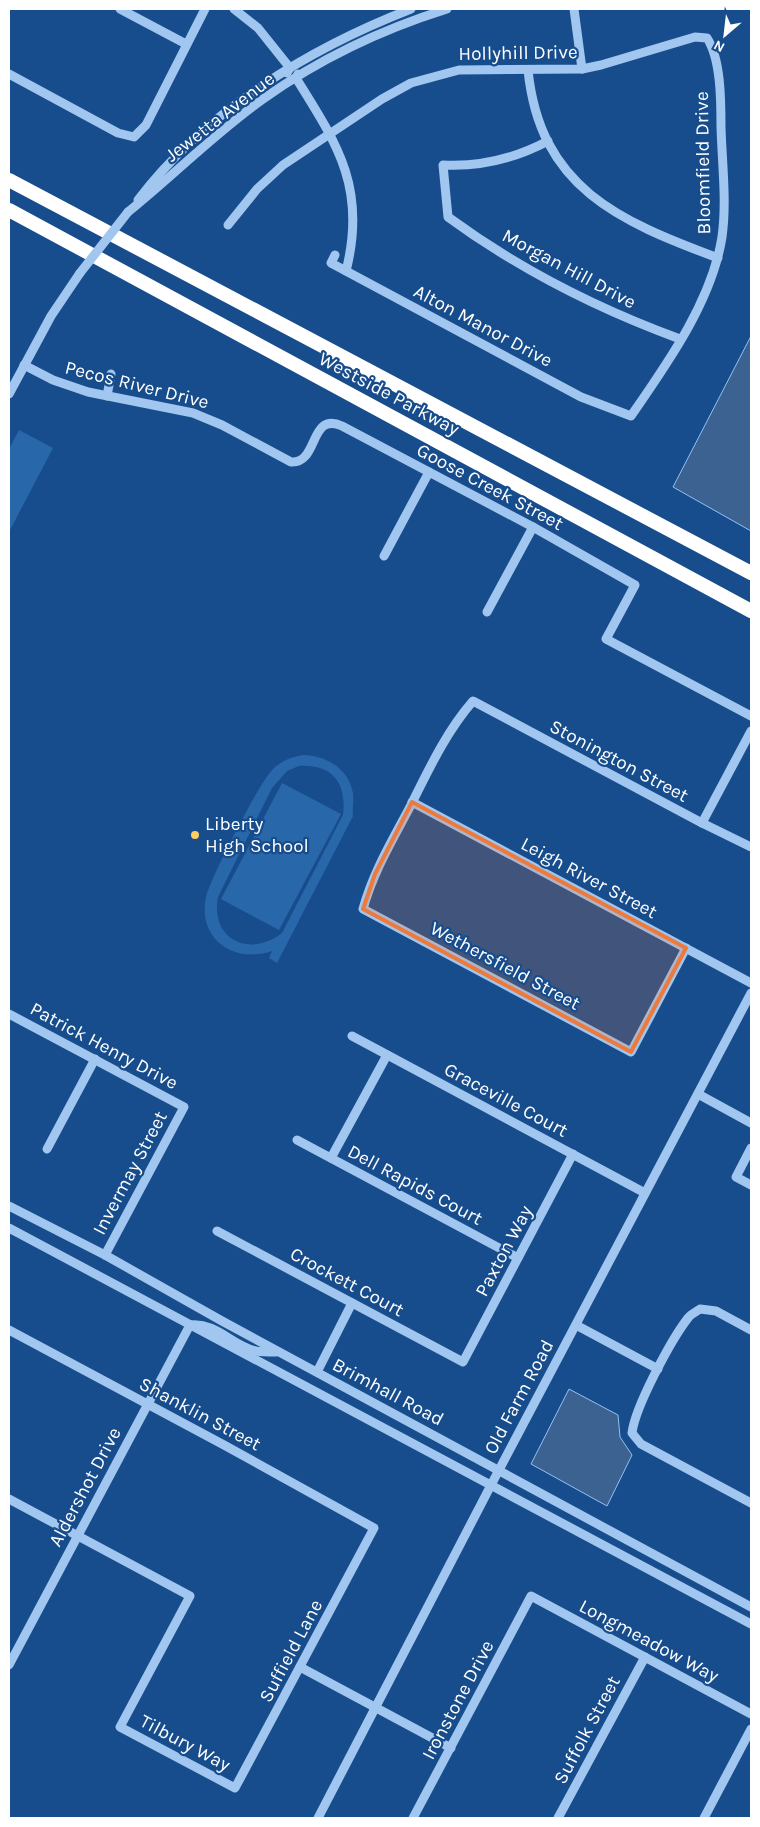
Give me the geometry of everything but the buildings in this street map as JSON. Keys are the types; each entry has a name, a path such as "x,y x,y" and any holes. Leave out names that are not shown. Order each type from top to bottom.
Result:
{"highway":[{"name":"Westside Parkway","path":"9,180 751,573"},
{"name":"Westside Parkway","path":"9,210 751,611"}],"street":[{"path":"120,9 186,44"},
{"path":"9,74 118,133 134,137 146,125 204,9"},
{"path":"224,129 233,115 284,78 290,68 264,35 234,9"},
{"name":"Jewetta Avenue","path":"9,394 51,316 80,274 159,172 186,145 256,90 290,68 368,27 411,9"},
{"name":"Jewetta Avenue","path":"128,212 224,129 263,99 296,78 389,30 447,9"},
{"path":"574,9 582,69"},
{"path":"346,271 352,238 352,200 345,167 330,133 296,78 302,69 353,41 368,27"},
{"name":"Hollyhill Drive","path":"228,225 270,176 330,133 394,91 425,77 459,70 582,69 695,37 707,38"},
{"name":"Bloomfield Drive","path":"631,416 664,369 706,292 718,258 724,218 721,101 714,48 707,38"},
{"path":"528,70 533,104 548,142 574,179 606,208 654,234 718,258"},
{"name":"Morgan Hill Drive","path":"548,142 499,161 480,164 443,165 448,217 498,252 617,316 680,339"},
{"name":"Alton Manor Drive","path":"335,255 331,263 581,397 631,416"},
{"name":"Pecos River Drive","path":"24,365 70,387 193,412 222,425 286,460 296,462 306,456 318,431 327,425"},
{"path":"107,396 111,374"},
{"name":"Goose Creek Street","path":"327,425 342,426 533,527 635,585 606,639 751,716"},
{"path":"384,556 429,472"},
{"path":"487,612 533,527"},
{"name":"Stonington Street","path":"412,802 450,730 473,701 702,823 751,847"},
{"path":"702,823 751,731"},
{"name":"Wethersfield Street","path":"412,802 375,874 364,909 631,1052 686,948"},
{"name":"Leigh River Street","path":"412,802 751,983"},
{"name":"Old Farm Road","path":"318,1818 499,1469 751,992"},
{"name":"Patrick Henry Drive","path":"9,1014 184,1107"},
{"name":"Graceville Court","path":"352,1036 645,1193"},
{"path":"331,1158 386,1055"},
{"path":"47,1149 94,1060"},
{"path":"698,1094 751,1123"},
{"name":"Invermay Street","path":"105,1255 184,1107"},
{"name":"Dell Rapids Court","path":"298,1140 518,1258"},
{"path":"751,1148 736,1177 751,1185"},
{"name":"Paxton Way","path":"463,1362 574,1154"},
{"name":"Brimhall Road","path":"9,1206 105,1255 279,1352 499,1469 751,1607"},
{"name":"Brimhall Road","path":"9,1228 490,1487 751,1624"},
{"name":"Crockett Court","path":"217,1230 463,1362"},
{"path":"317,1372 352,1303"},
{"path":"751,1330 716,1311 700,1309 689,1317 658,1369 634,1418 632,1433 640,1444 751,1503"},
{"path":"190,1325 199,1324 214,1328 255,1351 279,1352"},
{"name":"Aldershot Drive","path":"9,1665 190,1325"},
{"path":"576,1325 658,1369"},
{"name":"Shanklin Street","path":"9,1330 374,1528"},
{"path":"9,1499 78,1536"},
{"name":"Suffield Lane","path":"235,1788 374,1528"},
{"name":"Tilbury Way","path":"78,1536 190,1596 120,1727 235,1788"},
{"name":"Longmeadow Way","path":"531,1596 751,1714"},
{"name":"Ironstone Drive","path":"413,1818 531,1596"},
{"name":"Suffolk Street","path":"558,1818 645,1657"},
{"path":"300,1667 450,1748"},
{"path":"704,1818 751,1729"}],"highlighted area":[{"path":"412,802 686,948 631,1052 363,909 375,874"}],"shaded area":[{"path":"751,336 751,531 673,487"},
{"path":"19,430 53,448 9,532 9,449"},
{"path":"299,756 320,758 341,770 350,784 353,793 353,816 277,963 269,958 272,951 244,954 232,951 221,945 207,925 205,912 206,897 216,871 236,831 267,777 279,764","holes":["299,766 311,766 329,772 340,785 343,794 343,815 282,933 270,940 257,944 235,941 226,934 220,924 217,912 218,897 272,788 287,771"]},
{"path":"282,783 341,814 279,930 221,899"},
{"path":"569,1389 618,1415 620,1437 632,1455 607,1506 531,1464"}],"place":[{"name":"Liberty High School","path":"195,835"}]}
